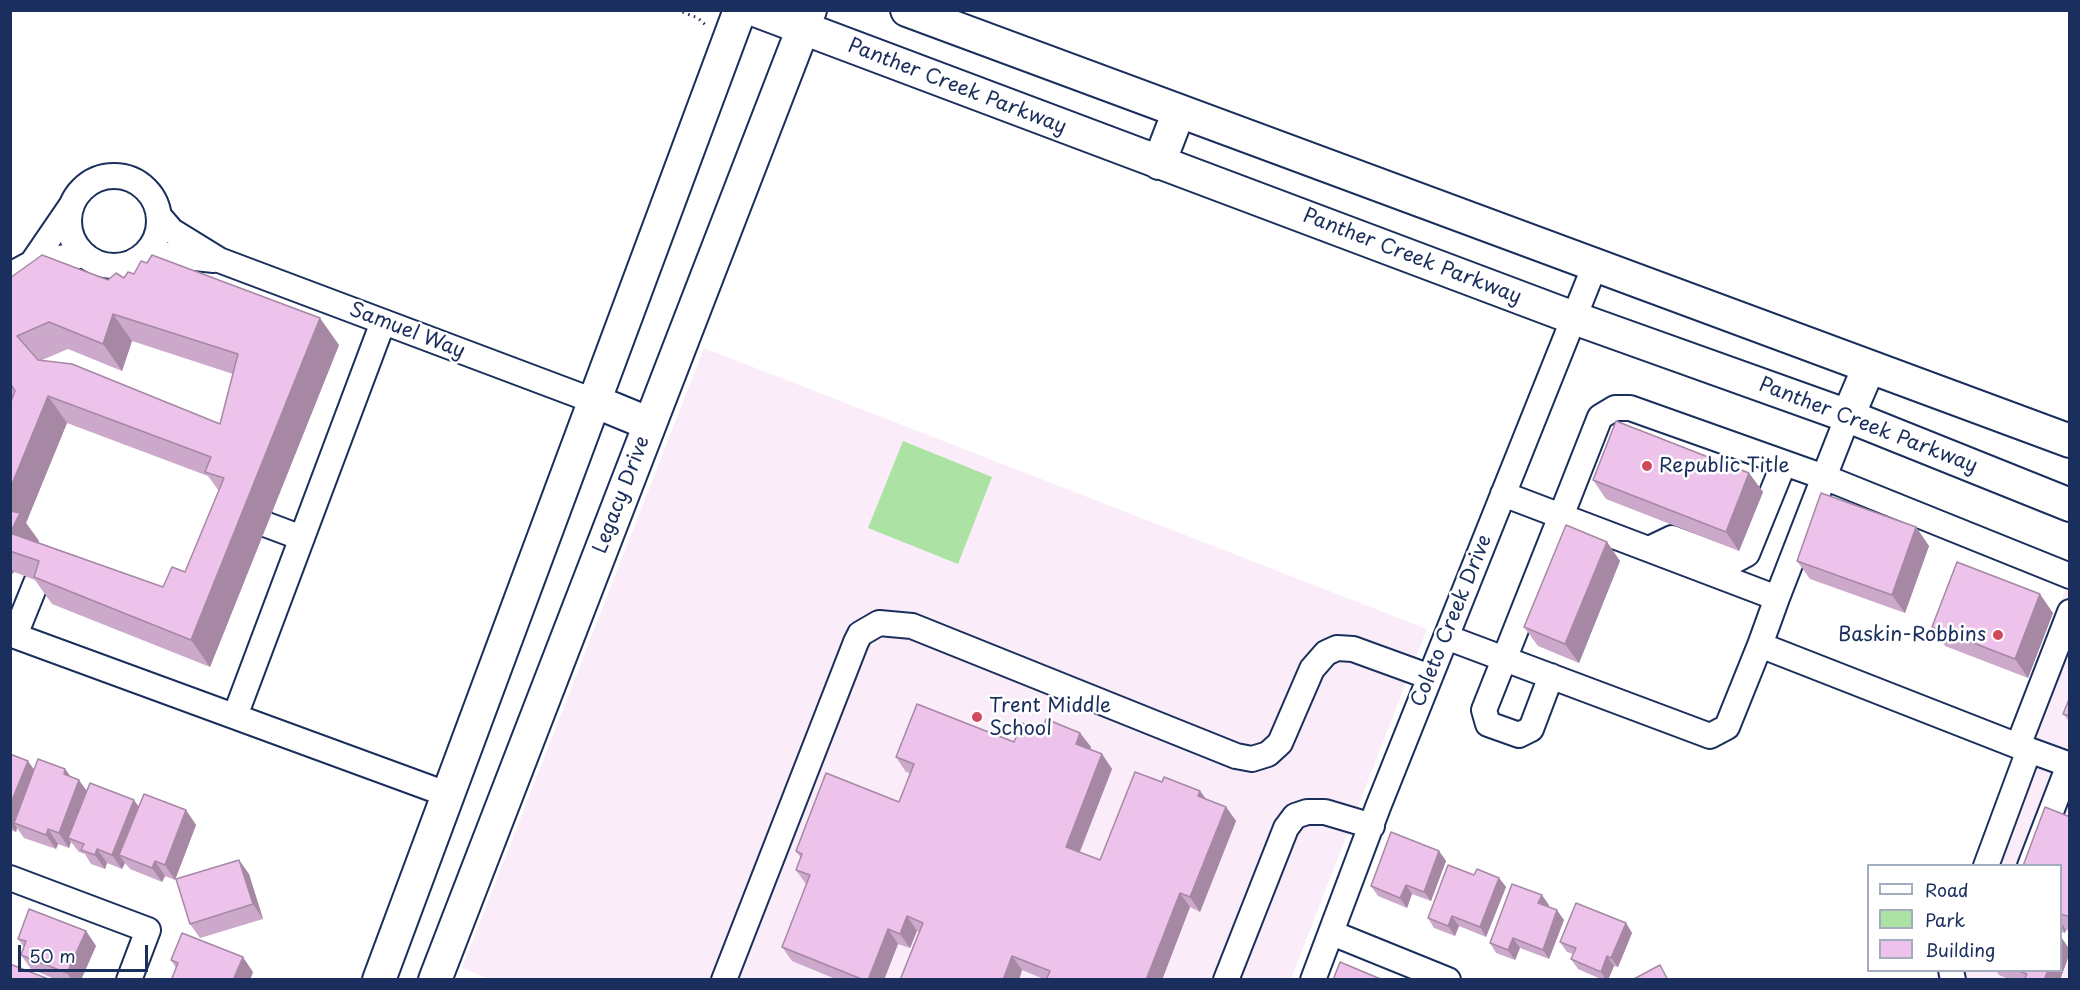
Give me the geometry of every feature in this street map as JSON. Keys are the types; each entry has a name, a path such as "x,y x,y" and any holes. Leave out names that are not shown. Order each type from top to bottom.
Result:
{"main road":[{"path":"379,980 740,10"},
{"name":"Panther Creek Parkway","path":"755,10 806,20 1159,162 1574,318 1848,416 2070,505"},
{"path":"907,10 2070,441"},
{"name":"Legacy Drive","path":"435,980 806,20"},
{"path":"1159,162 1179,111"},
{"path":"1848,416 1869,367"},
{"path":"594,401 650,424"},
{"path":"449,795 498,814"}],"street":[{"path":"32,263 72,203 81,191 92,182 106,176 121,176 135,181 147,190 155,202 159,216 158,232 152,246 141,257 128,263 114,266 99,263 86,256 76,245 70,232 69,217 72,203"},
{"name":"Samuel Way","path":"159,216 172,231 219,260 594,401"},
{"name":"Samuel Way","path":"141,257 166,255 219,260"},
{"path":"10,275 32,263 70,256 86,256"},
{"name":"Coleto Creek Drive","path":"1313,980 1430,677 1595,265"},
{"path":"235,716 383,322"},
{"path":"1551,676 1531,729 1520,735 1488,724 1484,710 1600,417 1615,408 1630,408 1824,477 2070,576"},
{"path":"1446,637 1710,736 1727,727 1848,416"},
{"path":"1649,549 1672,538 1734,561 1748,554 1784,463"},
{"path":"1503,494 1777,597"},
{"path":"262,523 302,538"},
{"path":"36,583 13,634 449,795"},
{"path":"1987,864 2023,748 2070,612"},
{"path":"724,980 856,642 860,634 879,623 912,626 1236,756 1252,759 1268,754 1280,743 1312,669 1318,659 1326,653 1337,648 1353,649 1430,677"},
{"path":"1760,645 2069,765 2031,864"},
{"path":"1226,980 1286,828 1295,816 1306,812 1325,812 1372,826"},
{"path":"10,878 148,930 129,980"},
{"path":"1332,933 1448,980"}],"path":[{"path":"677,10 706,23 712,34"}],"shaded area":[{"name":"Trent Middle School","path":"704,348 1427,629 1291,979 491,980 462,968"},
{"path":"2069,579 2069,979 1935,980 1938,972 2062,972 2062,864 1975,864 2014,757 2006,753"}],"green space":[{"path":"903,441 992,477 958,564 868,528"}],"building":[{"path":"42,255 108,280 116,273 124,278 128,272 134,274 141,261 147,263 152,255 320,318 191,640 34,577 39,561 10,551 10,533 163,587 172,567 185,572 224,478 205,472 211,457 48,396 10,489 10,404 15,391 10,383 10,278","holes":["113,314 238,354 220,424 72,364 38,360 17,336 49,322 103,344"]},
{"path":"1616,421 1749,473 1726,532 1593,480"},
{"path":"1821,493 1916,527 1892,595 1797,561"},
{"path":"10,511 20,513 10,533"},
{"path":"1566,525 1607,542 1565,644 1524,627"},
{"path":"1957,562 2040,594 2015,659 1932,627"},
{"path":"2070,697 2070,716 2063,714"},
{"path":"917,704 1014,742 1022,723 1042,731 1046,719 1080,733 1076,744 1102,754 1066,847 1100,860 1135,772 1162,782 1164,777 1200,791 1198,796 1226,807 1190,897 1180,893 1146,980 1046,980 1050,971 1012,956 1003,980 900,980 923,923 907,916 900,934 888,929 868,980 782,947 810,875 796,870 802,854 796,851 826,773 899,802 914,764 896,757"},
{"path":"10,754 28,761 10,805"},
{"path":"38,759 65,769 64,774 79,780 59,833 48,829 46,835 14,823"},
{"path":"90,783 134,800 112,855 97,849 95,855 81,850 84,844 68,838"},
{"path":"144,794 186,810 165,865 155,861 152,868 119,855"},
{"path":"2045,807 2070,817 2070,917 2062,914 2062,864 2024,864"},
{"path":"1391,832 1439,851 1424,892 1406,885 1400,898 1371,886"},
{"path":"239,860 253,904 190,924 176,879"},
{"path":"1448,865 1474,875 1477,869 1499,878 1480,927 1452,916 1448,926 1428,918"},
{"path":"1512,884 1542,895 1538,903 1557,910 1543,950 1513,938 1508,950 1490,943"},
{"path":"1576,903 1626,923 1611,958 1607,956 1601,972 1571,959 1576,948 1560,942"},
{"path":"29,909 86,931 67,973 21,955 26,941 18,939"},
{"path":"182,933 243,957 233,980 176,980 172,978 178,963 171,960"},
{"path":"1340,962 1383,980 1333,980"},
{"path":"10,964 51,980 10,980"},
{"path":"1660,965 1668,980 1632,980"},
{"path":"2022,972 2047,972 2044,980 2030,980 2025,978 2027,974"}],"place":[{"name":"Republic Title","path":"1647,466"},
{"name":"Baskin-Robbins","path":"1998,635"},
{"name":"Trent Middle School","path":"977,717"}]}
